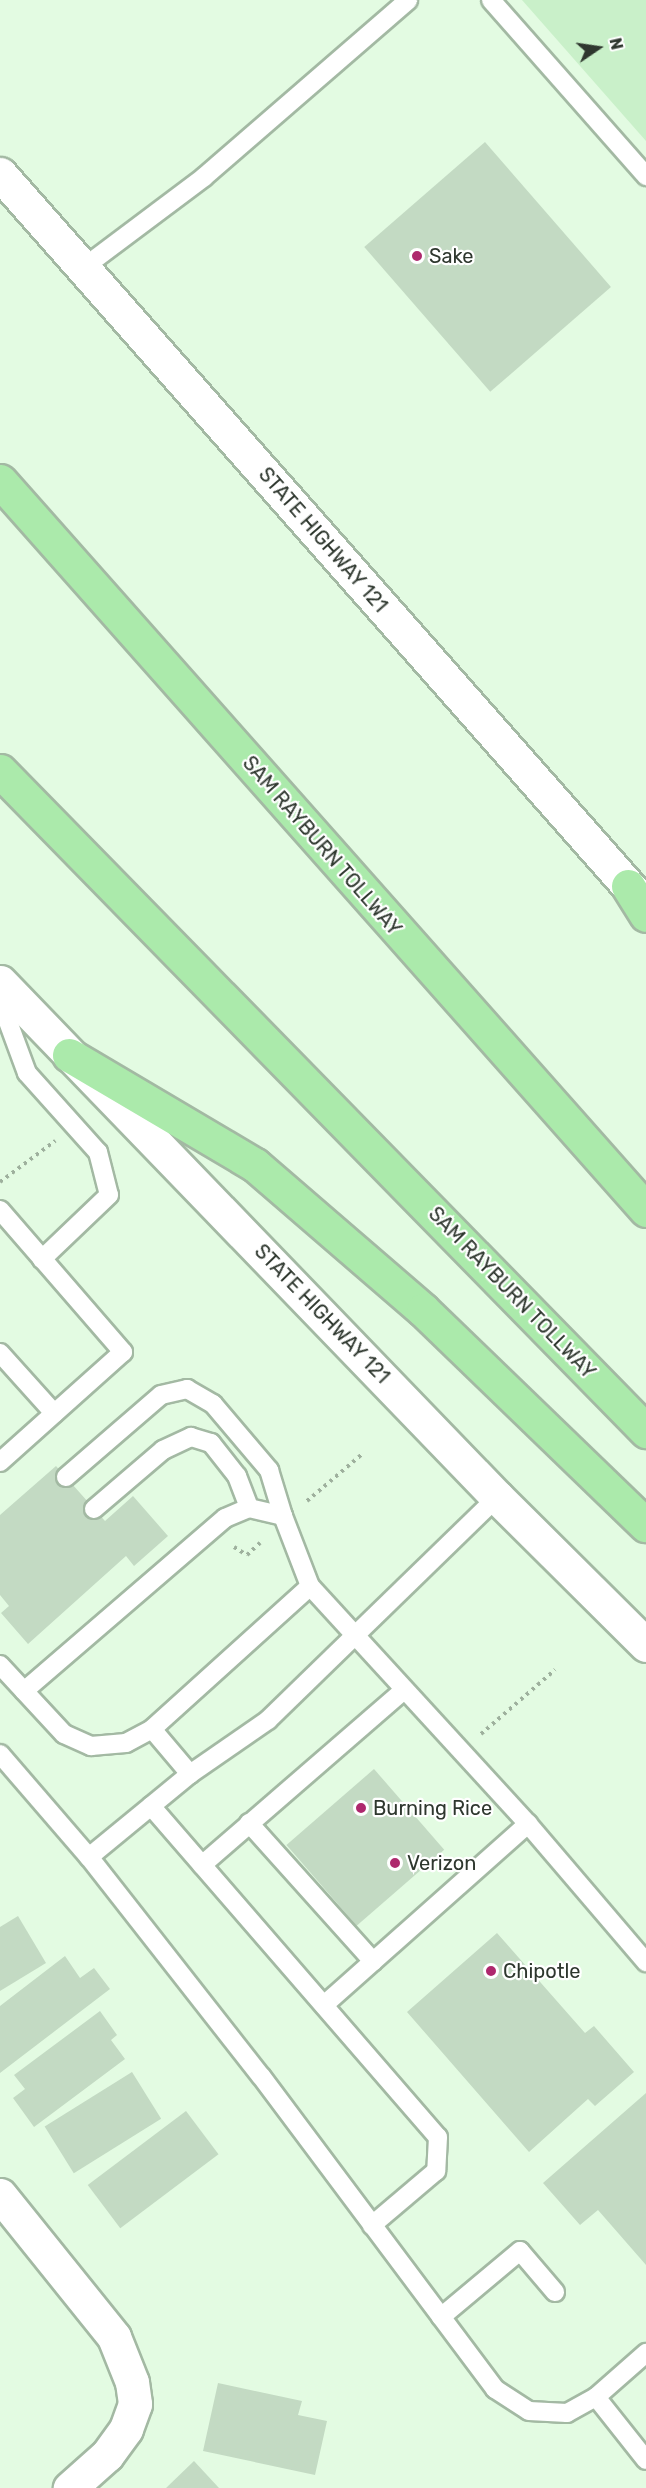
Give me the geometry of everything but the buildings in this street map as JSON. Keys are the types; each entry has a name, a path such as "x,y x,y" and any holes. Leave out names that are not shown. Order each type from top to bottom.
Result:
{"highway":[{"name":"SAM RAYBURN TOLLWAY","path":"0,481 646,1210"},
{"name":"SAM RAYBURN TOLLWAY","path":"0,771 646,1431"},
{"path":"637,896 646,915"},
{"path":"69,1055 255,1165 423,1310 646,1525"}],"main road":[{"name":"STATE HIGHWAY 121","path":"0,174 637,896"},
{"name":"STATE HIGHWAY 121","path":"0,982 497,1497 646,1645"},
{"path":"0,2195 114,2337 132,2382 135,2404 126,2429 107,2455 70,2488"}],"lane":[{"path":"83,268 204,177 408,0"},
{"path":"491,0 646,176"},
{"path":"0,1000 27,1073 98,1152 108,1195 42,1259"},
{"path":"0,1210 123,1352 0,1462"},
{"path":"0,1353 54,1413"},
{"path":"66,1476 161,1395 187,1389 213,1404 269,1470 283,1516 310,1586 528,1824 646,1962"},
{"path":"94,1509 163,1450 191,1437 211,1443 237,1476 249,1508"},
{"path":"89,1857 190,1774 268,1720 356,1638 497,1497"},
{"path":"24,1691 225,1518 249,1508 283,1516"},
{"path":"0,1665 64,1734 91,1746 126,1743 152,1729 310,1586"},
{"path":"202,1865 404,1689"},
{"path":"152,1729 190,1774"},
{"path":"0,1754 89,1857 372,2225 495,2390 529,2411 567,2413 596,2397 646,2353"},
{"path":"151,1806 438,2137 436,2171 372,2225"},
{"path":"249,1823 373,1960"},
{"path":"324,2005 528,1824"},
{"path":"441,2318 520,2251 555,2292"},
{"path":"596,2397 646,2460"}],"path":[{"path":"0,1182 56,1141"},
{"path":"307,1501 361,1455"},
{"path":"228,1543 247,1555 260,1543"},
{"path":"461,1752 555,1670"}],"green space":[{"path":"522,0 646,0 646,141"}],"place":[{"name":"Sake","path":"417,256"},
{"name":"Burning Rice","path":"361,1808"},
{"name":"Verizon","path":"395,1863"},
{"name":"Chipotle","path":"491,1971"}]}
